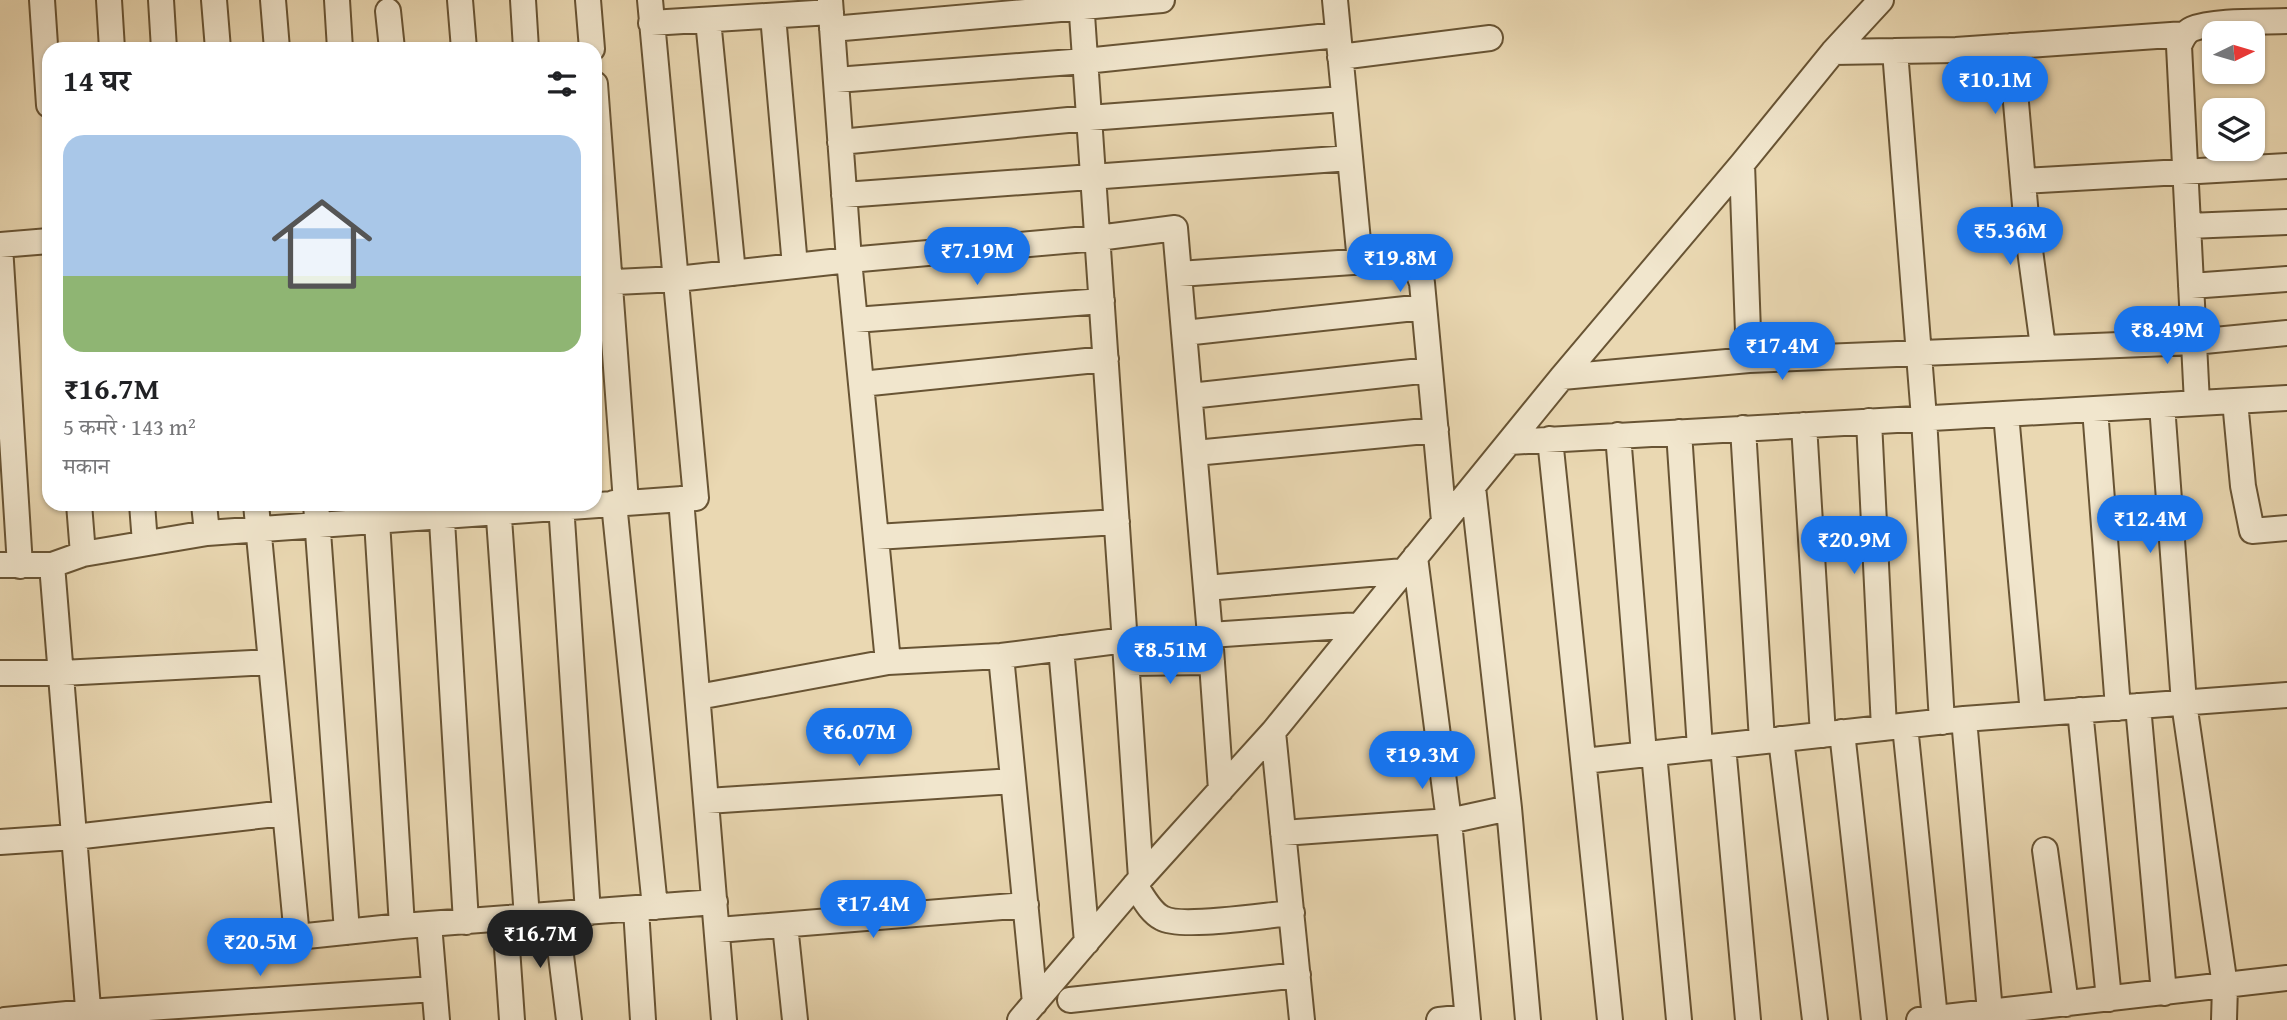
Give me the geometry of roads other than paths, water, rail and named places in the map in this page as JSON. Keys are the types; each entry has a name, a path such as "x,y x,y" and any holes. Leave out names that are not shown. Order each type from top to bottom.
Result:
{"street":[{"path":"42,0 45,42"},
{"path":"109,0 112,42"},
{"path":"161,0 164,42"},
{"path":"214,0 217,42"},
{"path":"273,0 276,42"},
{"path":"337,0 340,42"},
{"path":"460,0 463,42"},
{"path":"523,0 526,42"},
{"path":"588,0 591,42"},
{"path":"602,504 696,498 651,12 708,20 1162,0"},
{"path":"1335,0 1360,262"},
{"path":"1028,1014 1138,882 1273,732 1562,377 1833,52 1881,0"},
{"path":"1081,3 1126,651 1138,882 1155,914 1166,921 1192,922 1292,913"},
{"path":"388,11 392,42"},
{"path":"831,14 849,260 888,663"},
{"path":"773,16 795,266"},
{"path":"708,20 733,273"},
{"path":"2197,403 2179,46 2185,34 2194,28 2287,21"},
{"path":"1833,52 1956,50 2185,34"},
{"path":"836,80 1085,61 1490,37"},
{"path":"2011,46 2023,181 2043,347"},
{"path":"1895,51 1918,352 1953,720 1990,1012"},
{"path":"840,142 1089,118 1343,99"},
{"path":"844,195 1350,158"},
{"path":"1742,164 1749,360"},
{"path":"2023,181 2287,166"},
{"path":"2188,226 2287,222"},
{"path":"603,282 677,279 849,260 1098,238 1175,228 1221,790"},
{"path":"42,242 0,246 10,566 52,565 83,554 206,533 257,516 410,511"},
{"path":"602,257 645,908 643,1020"},
{"path":"1179,274 1410,260 1416,266 1422,283 1444,521"},
{"path":"2191,286 2287,279"},
{"path":"855,320 1102,301"},
{"path":"1184,333 1424,307"},
{"path":"1562,377 1749,360 2194,342 2287,333"},
{"path":"861,384 1106,359"},
{"path":"1189,396 1430,370"},
{"path":"1510,442 2287,398"},
{"path":"2235,401 2243,486 2252,531 2287,528"},
{"path":"2162,405 2183,702 2225,986 2224,1020"},
{"path":"2095,409 2128,707 2164,993"},
{"path":"2006,414 2033,714"},
{"path":"1869,421 1895,727 1927,1019 2287,978"},
{"path":"1804,425 1833,734 1874,1020"},
{"path":"1744,428 1772,740 1815,1020"},
{"path":"1195,453 1436,430"},
{"path":"1679,432 1711,747 1748,1020"},
{"path":"1618,435 1649,754 1679,1020"},
{"path":"1550,439 1610,1020"},
{"path":"1473,487 1509,808 1528,1020"},
{"path":"681,499 724,1020"},
{"path":"80,511 83,554"},
{"path":"143,511 145,543"},
{"path":"204,511 206,533"},
{"path":"442,511 466,922"},
{"path":"498,511 516,918 512,1020"},
{"path":"561,511 588,913"},
{"path":"377,512 402,926"},
{"path":"316,514 347,932"},
{"path":"257,516 297,937 402,926 715,902"},
{"path":"876,537 1117,522"},
{"path":"1206,588 1409,564"},
{"path":"1409,564 1449,821 1467,1018 1439,1020"},
{"path":"52,565 88,1016"},
{"path":"1210,635 1359,625"},
{"path":"698,698 888,663 1001,656 1061,648 1126,651 1212,662"},
{"path":"1061,648 1087,942"},
{"path":"1001,656 1026,905 1028,1014"},
{"path":"0,673 62,673 271,662"},
{"path":"1584,761 1953,720 2287,695"},
{"path":"2080,710 2109,999"},
{"path":"1273,732 1303,1020"},
{"path":"707,801 1013,781"},
{"path":"1283,833 1449,821 1509,808"},
{"path":"0,842 74,837 285,813"},
{"path":"2045,850 2066,1004"},
{"path":"718,930 1026,905"},
{"path":"556,915 569,1020"},
{"path":"429,924 437,1020"},
{"path":"785,925 795,1020"},
{"path":"1067,965 1071,1010 1298,975"},
{"path":"5,1020 434,989"}]}
